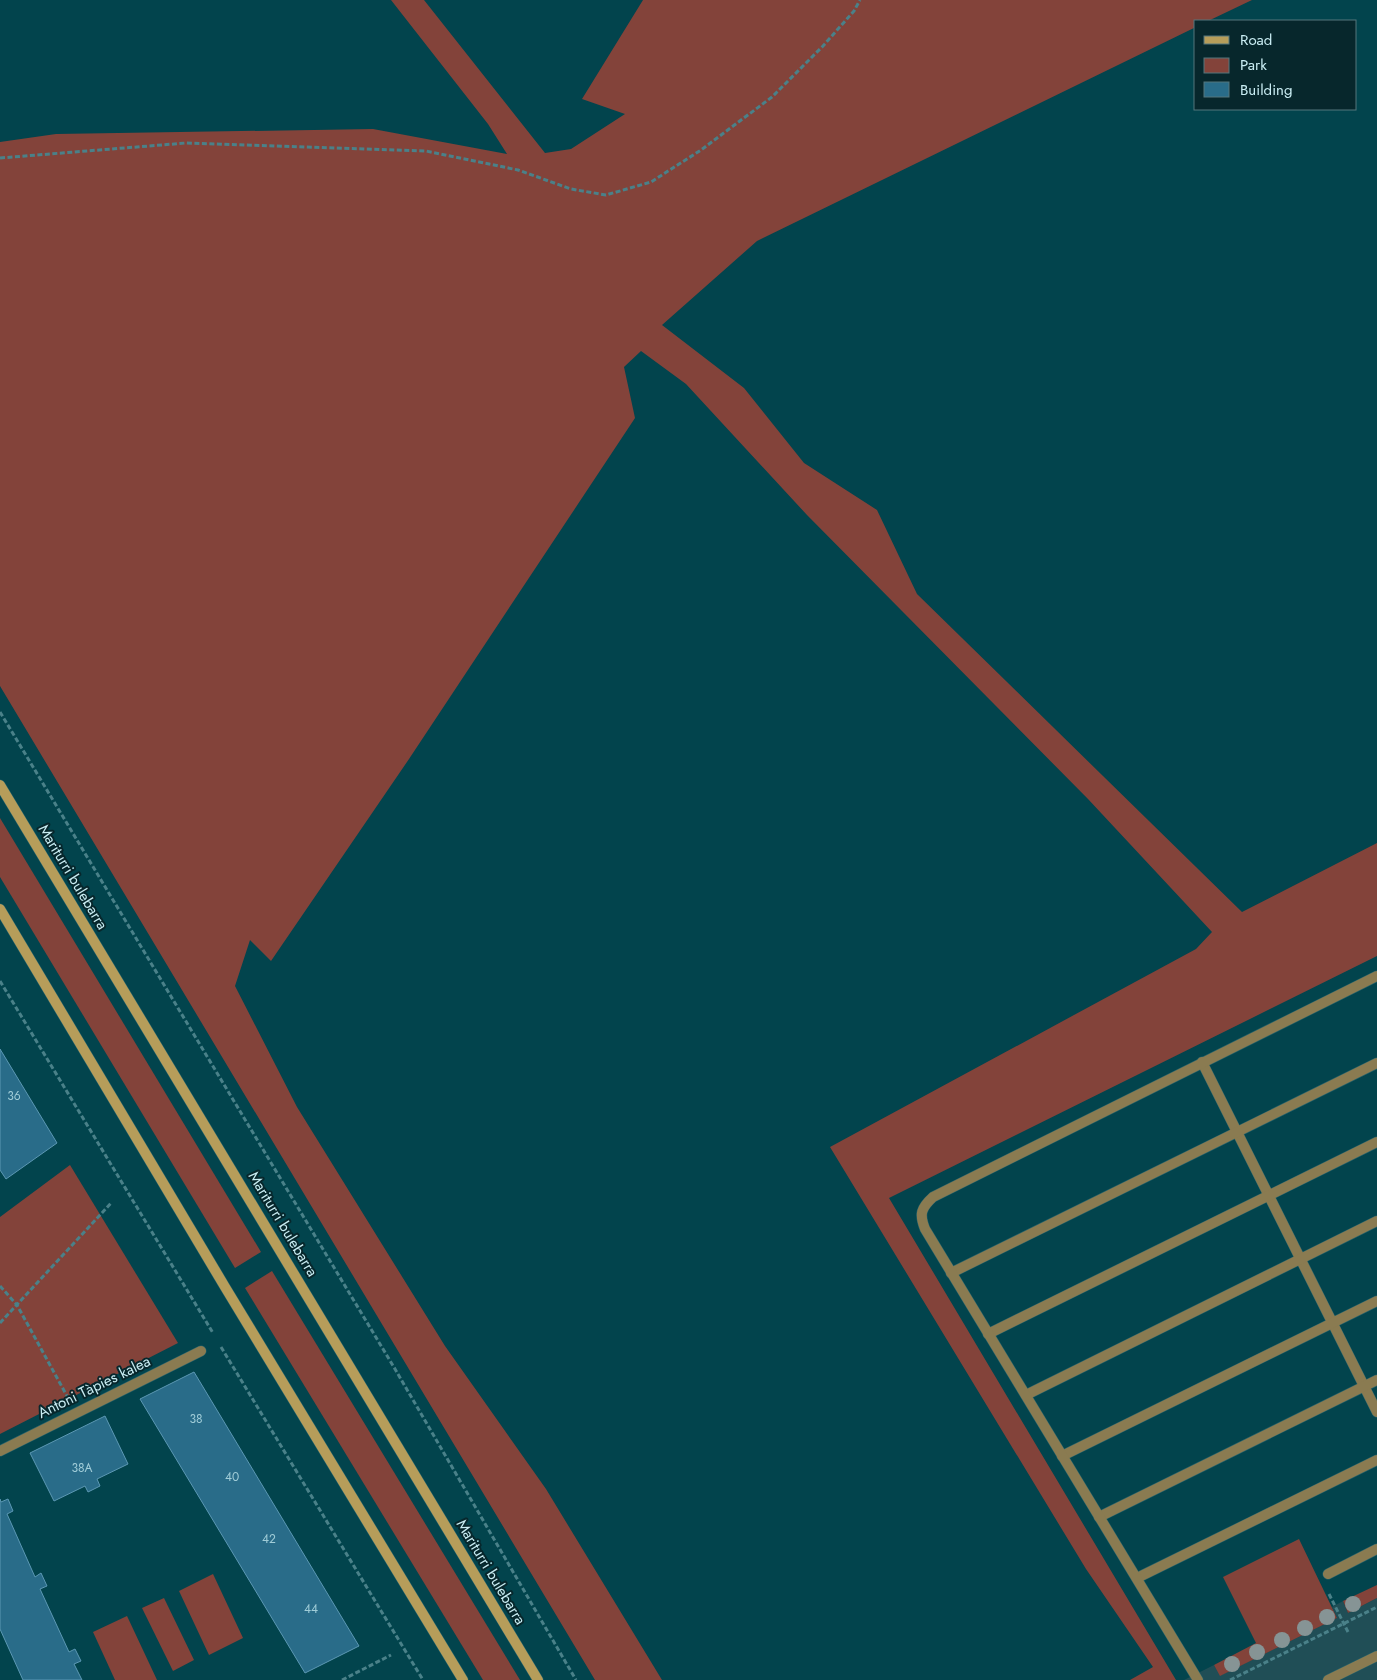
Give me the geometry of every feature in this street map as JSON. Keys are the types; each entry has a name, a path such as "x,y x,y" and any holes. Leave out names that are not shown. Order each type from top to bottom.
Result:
{"main road":[{"name":"Mariturri bulebarra","path":"0,784 538,1680"},
{"path":"0,909 230,1295 463,1680"}],"street":[{"path":"1198,1680 951,1273 920,1217 924,1204 932,1197 1377,976"},
{"path":"1202,1062 1377,1412"},
{"path":"951,1273 1377,1063"},
{"path":"988,1334 1377,1142"},
{"path":"1026,1395 1377,1221"},
{"path":"1062,1456 1377,1301"},
{"name":"Antoni Tàpies kalea","path":"0,1451 201,1351"},
{"path":"1100,1517 1377,1380"},
{"path":"1137,1578 1377,1460"},
{"path":"1328,1574 1377,1549"},
{"path":"1328,1680 1377,1656"}],"path":[{"path":"0,158 186,144 426,151 518,170 572,189 606,195 651,182 701,150 772,97 823,46 854,11 860,0"},
{"path":"0,712 390,1361 576,1680"},
{"path":"0,981 422,1680"},
{"path":"0,1323 112,1202"},
{"path":"0,1286 17,1305 76,1412"},
{"path":"1337,1589 1329,1593 1349,1634"},
{"path":"1230,1680 1377,1607"},
{"path":"342,1680 391,1655"}],"shaded area":[{"path":"1377,1598 1377,1680 1184,1680 1214,1665 1221,1675 1337,1618 1332,1607 1343,1601 1348,1613"}],"green space":[{"path":"391,0 424,0 545,153 571,149 625,114 582,99 643,0 1252,0 1210,20 1194,20 1194,28 757,241 662,325 744,388 804,463 877,510 917,594 1242,912 1377,843 1377,956 889,1198 1176,1680 1130,1680 1153,1667 1086,1569 830,1147 1196,949 1212,932 1088,799 807,515 686,384 641,351 624,367 635,418 409,759 271,961 250,940 235,986 297,1107 445,1346 546,1489 662,1680 595,1680 0,686 0,142 56,134 373,129 507,154 488,124"},
{"path":"0,818 261,1252 235,1268 0,877"},
{"path":"70,1165 178,1343 0,1434 0,1217"},
{"path":"272,1271 520,1680 483,1680 245,1288"},
{"path":"1299,1539 1337,1618 1220,1676 1214,1665 1256,1643 1223,1577"},
{"path":"213,1574 243,1638 209,1655 179,1591"},
{"path":"1377,1585 1377,1598 1348,1613 1343,1601"},
{"path":"164,1598 194,1660 173,1671 142,1608"},
{"path":"127,1616 157,1680 115,1680 93,1632"}],"building":[{"path":"0,1049 57,1143 6,1179 0,1170"},
{"path":"194,1372 359,1646 305,1673 140,1399"},
{"path":"105,1416 128,1464 97,1479 100,1486 88,1492 85,1486 54,1501 30,1453"},
{"path":"0,1499 1,1502 8,1499 13,1511 7,1514 35,1577 41,1573 47,1586 40,1589 69,1652 75,1649 81,1661 74,1664 82,1680 23,1680 0,1629"}]}
